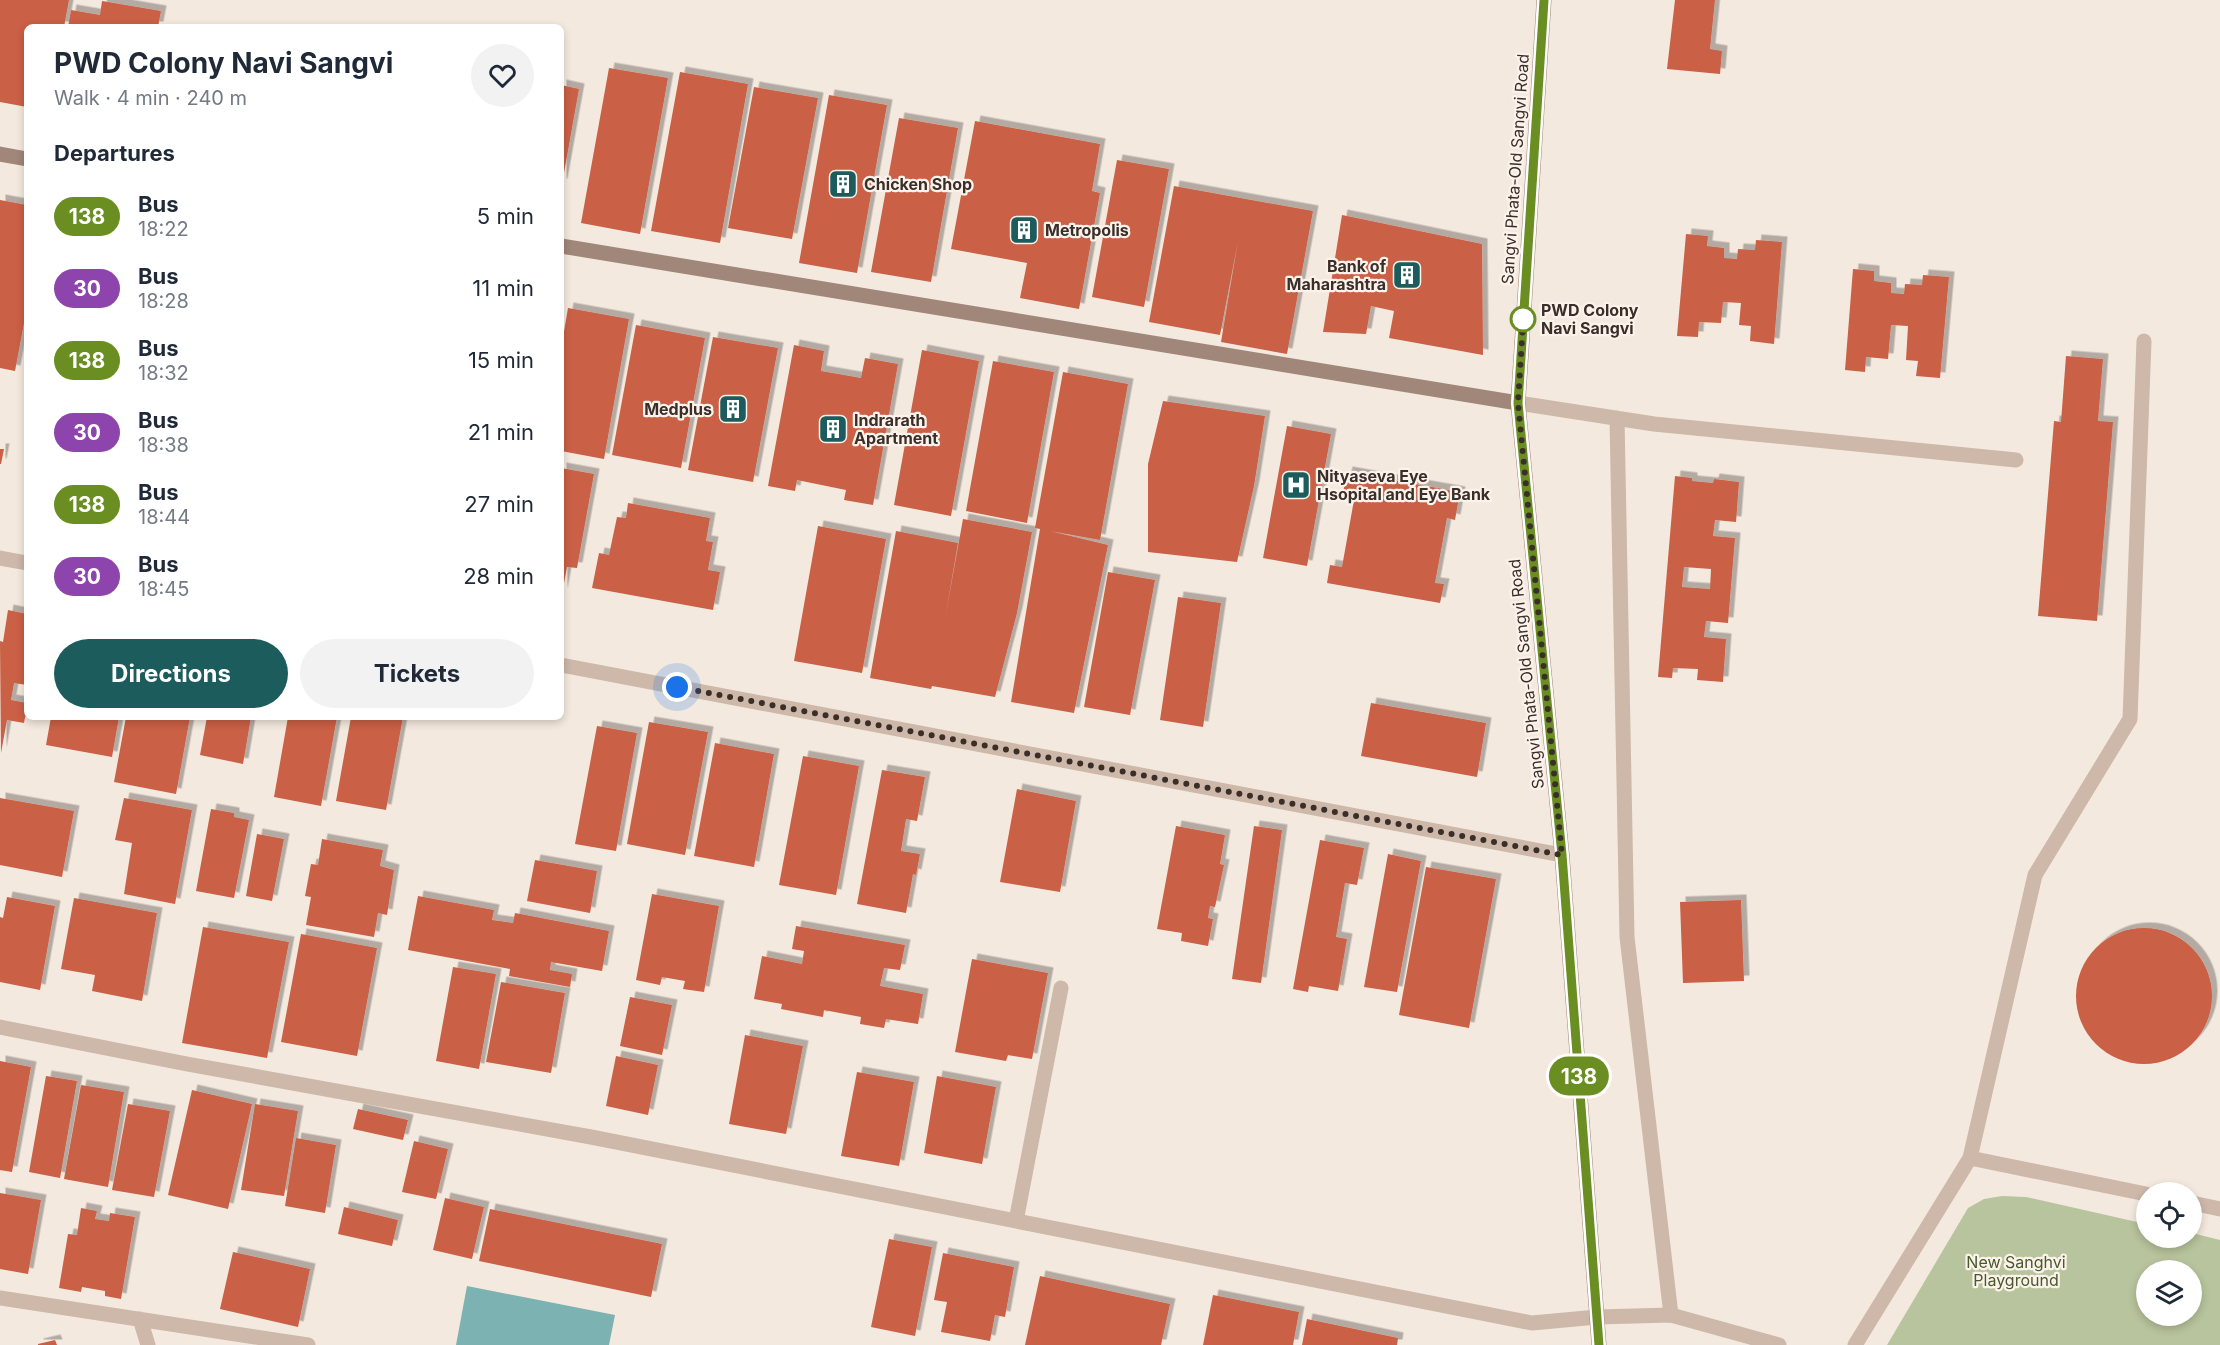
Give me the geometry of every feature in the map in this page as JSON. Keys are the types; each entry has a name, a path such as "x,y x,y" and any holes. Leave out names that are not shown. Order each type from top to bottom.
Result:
{"main road":[{"name":"Sangvi Phata-Old Sangvi Road","path":"1544,0 1518,403 1562,855 1599,1345"},
{"path":"0,154 24,158"},
{"path":"564,246 1518,403"}],"street":[{"path":"1855,1345 1970,1158 2035,875 2130,719 2144,341"},
{"path":"1518,403 1654,424 2016,460"},
{"path":"1617,418 1627,937 1671,1315"},
{"path":"0,558 24,562"},
{"path":"564,666 1562,855"},
{"path":"1016,1221 1061,988"},
{"path":"0,1027 591,1137 1532,1323 1597,1317 1671,1315 1779,1345"},
{"path":"1970,1158 2136,1192"},
{"path":"2202,1205 2220,1209"},
{"path":"0,1298 308,1345"},
{"path":"140,1319 148,1345"}],"green space":[{"name":"New Sanghvi Playground","path":"2002,1196 2026,1197 2136,1222 2136,1248 2202,1248 2202,1236 2220,1240 2220,1345 1887,1345 1968,1208 1984,1199"}],"water":[{"path":"467,1286 615,1315 609,1345 456,1345"}],"building":[{"path":"0,0 69,0 65,24 24,24 24,106 0,102"},
{"path":"1675,0 1715,0 1710,49 1722,51 1720,74 1667,69"},
{"path":"102,1 161,11 159,24 69,24 71,10 100,15"},
{"path":"609,68 668,78 640,234 581,223"},
{"path":"680,72 748,84 720,243 651,231"},
{"path":"564,86 579,89 564,173"},
{"path":"754,87 818,98 792,239 728,228"},
{"name":"Chicken Shop","path":"829,95 887,105 857,273 799,263"},
{"path":"899,118 958,128 931,282 871,272"},
{"name":"Metropolis","path":"975,121 1100,144 1092,191 1100,193 1079,309 1020,298 1027,263 951,249"},
{"path":"1117,160 1169,169 1144,307 1092,297"},
{"path":"1174,186 1313,211 1287,354 1221,342 1238,241 1220,335 1149,322"},
{"path":"0,200 24,204 24,323 15,371 0,368"},
{"name":"Bank of Maharashtra","path":"1342,215 1482,244 1483,355 1389,338 1394,311 1371,306 1366,334 1323,332"},
{"path":"1686,234 1708,236 1707,246 1724,248 1724,258 1737,259 1738,249 1755,250 1756,240 1782,242 1774,344 1750,341 1751,326 1739,325 1741,303 1723,302 1721,323 1699,322 1698,337 1677,336"},
{"path":"1853,269 1874,271 1874,281 1891,283 1891,293 1904,294 1905,284 1922,285 1923,275 1949,277 1940,378 1916,376 1918,361 1906,360 1908,326 1891,325 1888,359 1866,357 1865,372 1845,370"},
{"path":"568,308 629,319 604,459 564,452 564,331"},
{"path":"636,325 705,338 681,468 612,455"},
{"name":"Medplus","path":"713,337 778,348 753,482 688,470"},
{"name":"Indrarath Apartment","path":"794,345 824,351 821,371 861,378 865,358 898,364 873,505 844,500 846,490 797,480 795,491 768,486"},
{"path":"922,350 979,361 951,516 894,505"},
{"path":"2066,356 2103,359 2098,421 2113,422 2097,621 2038,616 2054,421 2061,422"},
{"path":"993,361 1054,372 1027,523 966,511"},
{"path":"1063,372 1128,384 1100,540 1050,531 1108,545 1074,713 1011,702 1040,529 1035,528"},
{"path":"1163,401 1265,416 1254,486 1237,562 1148,552 1148,464"},
{"path":"1287,426 1331,434 1307,566 1263,558"},
{"path":"0,449 4,449 1,464 0,464"},
{"path":"564,469 594,474 577,568 567,567 564,583"},
{"path":"1347,472 1460,492 1455,520 1447,518 1435,583 1444,584 1440,603 1327,583 1330,565 1342,567 1354,500 1342,498"},
{"path":"1675,476 1692,478 1692,481 1713,483 1714,479 1739,482 1736,522 1715,520 1713,536 1735,538 1728,623 1706,621 1704,637 1726,639 1723,682 1697,680 1698,669 1673,668 1672,678 1658,677","holes":["1684,567 1711,569 1710,589 1682,587"]},
{"path":"628,503 710,518 706,541 713,542 708,570 720,572 713,610 592,588 599,553 609,555 617,517 626,518"},
{"path":"963,519 1032,532 1017,613 995,697 870,678 896,531 958,543 945,619"},
{"path":"818,526 886,539 862,673 794,661"},
{"path":"1108,572 1155,580 1130,715 1084,707"},
{"path":"1178,597 1221,603 1203,727 1160,720"},
{"path":"8,610 24,613 24,685 14,683 11,700 24,702 25,720 24,723 7,720 1,753 0,641 3,642"},
{"path":"1371,703 1486,723 1477,777 1361,756"},
{"path":"50,720 118,720 112,757 46,745"},
{"path":"125,720 189,720 176,794 114,782"},
{"path":"206,720 250,720 243,764 200,755"},
{"path":"287,720 336,720 321,806 274,797"},
{"path":"350,720 402,720 386,810 336,801"},
{"path":"649,722 708,732 685,855 627,844"},
{"path":"597,726 637,733 616,851 575,844"},
{"path":"715,743 774,754 754,867 694,856"},
{"path":"803,756 859,766 836,895 779,885"},
{"path":"882,770 925,777 917,821 906,819 901,851 920,854 916,875 913,874 906,913 857,904"},
{"path":"1017,789 1076,801 1060,892 1000,882"},
{"path":"0,798 74,811 62,877 0,865"},
{"path":"124,798 192,810 175,904 124,894 132,843 115,840"},
{"path":"211,809 234,813 234,817 249,820 234,898 196,891"},
{"path":"1176,826 1225,835 1220,864 1224,865 1215,907 1210,906 1208,918 1213,919 1208,946 1181,941 1182,933 1157,929"},
{"path":"1254,826 1282,830 1261,983 1232,979"},
{"path":"257,834 284,839 272,901 246,896"},
{"path":"322,839 383,850 380,866 394,870 387,915 378,913 374,937 306,925 311,897 305,896 311,864 318,865"},
{"path":"1320,840 1364,848 1357,885 1345,883 1336,937 1347,939 1338,991 1309,986 1308,992 1293,989"},
{"path":"1388,854 1421,861 1397,992 1364,987"},
{"path":"535,860 597,871 590,913 527,901"},
{"path":"1426,867 1496,879 1469,1028 1399,1015"},
{"path":"652,894 719,906 704,992 683,989 685,981 662,977 660,985 636,980"},
{"path":"418,896 494,910 492,920 513,923 515,913 609,931 602,971 551,962 550,970 572,974 570,987 509,976 510,969 408,950"},
{"path":"7,897 55,906 40,990 0,982 0,917 3,918"},
{"path":"74,898 157,913 142,1001 92,991 95,975 61,969"},
{"path":"1741,900 1744,981 1683,983 1680,902"},
{"path":"796,926 905,945 900,970 884,968 880,986 923,994 918,1024 886,1019 884,1028 860,1024 861,1017 824,1010 823,1017 781,1009 782,1004 754,999 762,956 802,964 804,951 792,949"},
{"path":"203,927 289,942 267,1058 182,1043"},
{"path":"2144,928 2170,933 2182,939 2192,948 2201,958 2207,970 2212,996 2207,1022 2201,1034 2192,1044 2182,1053 2170,1059 2144,1064 2118,1059 2106,1053 2096,1044 2087,1034 2081,1022 2076,996 2081,970 2087,958 2096,948 2106,939 2118,933"},
{"path":"301,934 377,948 357,1056 281,1042"},
{"path":"972,959 1048,973 1032,1059 1008,1055 1006,1061 955,1052"},
{"path":"453,967 496,974 479,1069 436,1061"},
{"path":"501,982 565,993 551,1073 486,1062"},
{"path":"630,997 672,1005 662,1055 620,1046"},
{"path":"745,1035 803,1046 786,1134 729,1124"},
{"path":"616,1056 658,1065 648,1115 606,1106"},
{"path":"0,1061 31,1067 12,1172 0,1170"},
{"path":"857,1072 914,1082 899,1166 841,1156"},
{"path":"46,1076 77,1081 60,1178 29,1172"},
{"path":"937,1076 996,1087 982,1164 924,1153"},
{"path":"81,1085 124,1092 108,1187 64,1179"},
{"path":"192,1090 252,1104 228,1209 168,1195"},
{"path":"128,1104 170,1111 154,1197 112,1190"},
{"path":"255,1104 298,1111 284,1196 241,1190"},
{"path":"358,1109 408,1120 403,1140 353,1129"},
{"path":"296,1138 336,1145 325,1213 285,1206"},
{"path":"414,1141 448,1149 436,1199 402,1192"},
{"path":"0,1193 41,1200 28,1274 0,1269"},
{"path":"445,1198 484,1207 472,1259 433,1250"},
{"path":"344,1207 398,1220 392,1246 338,1234"},
{"path":"81,1208 97,1211 95,1219 109,1221 110,1213 135,1217 121,1299 105,1296 105,1291 82,1287 81,1292 59,1288 68,1234 77,1235"},
{"path":"490,1209 662,1244 651,1297 479,1261"},
{"path":"889,1239 932,1247 915,1336 871,1327"},
{"path":"233,1252 310,1269 298,1327 220,1309"},
{"path":"943,1253 1014,1267 1005,1317 995,1315 990,1341 941,1332 947,1302 934,1300"},
{"path":"1040,1276 1170,1304 1161,1345 1025,1345"},
{"path":"1213,1295 1299,1312 1293,1345 1203,1345"},
{"path":"1307,1319 1398,1338 1397,1345 1302,1345"},
{"path":"55,1340 57,1345 38,1345 38,1344"}],"bus line":[{"name":"138","path":"1544,0 1518,403 1562,855 1599,1345"}],"place":[{"name":"Chicken Shop","path":"843,184"},
{"name":"Metropolis","path":"1024,230"},
{"name":"Bank of Maharashtra","path":"1407,275"},
{"name":"PWD Colony Navi Sangvi","path":"1523,319"},
{"name":"Medplus","path":"733,409"},
{"name":"Indrarath Apartment","path":"833,429"},
{"name":"Nityaseva Eye Hsopital and Eye Bank","path":"1296,485"}],"route":[{"path":"677,687 1562,855 1518,403 1524,308 1523,319"}]}
